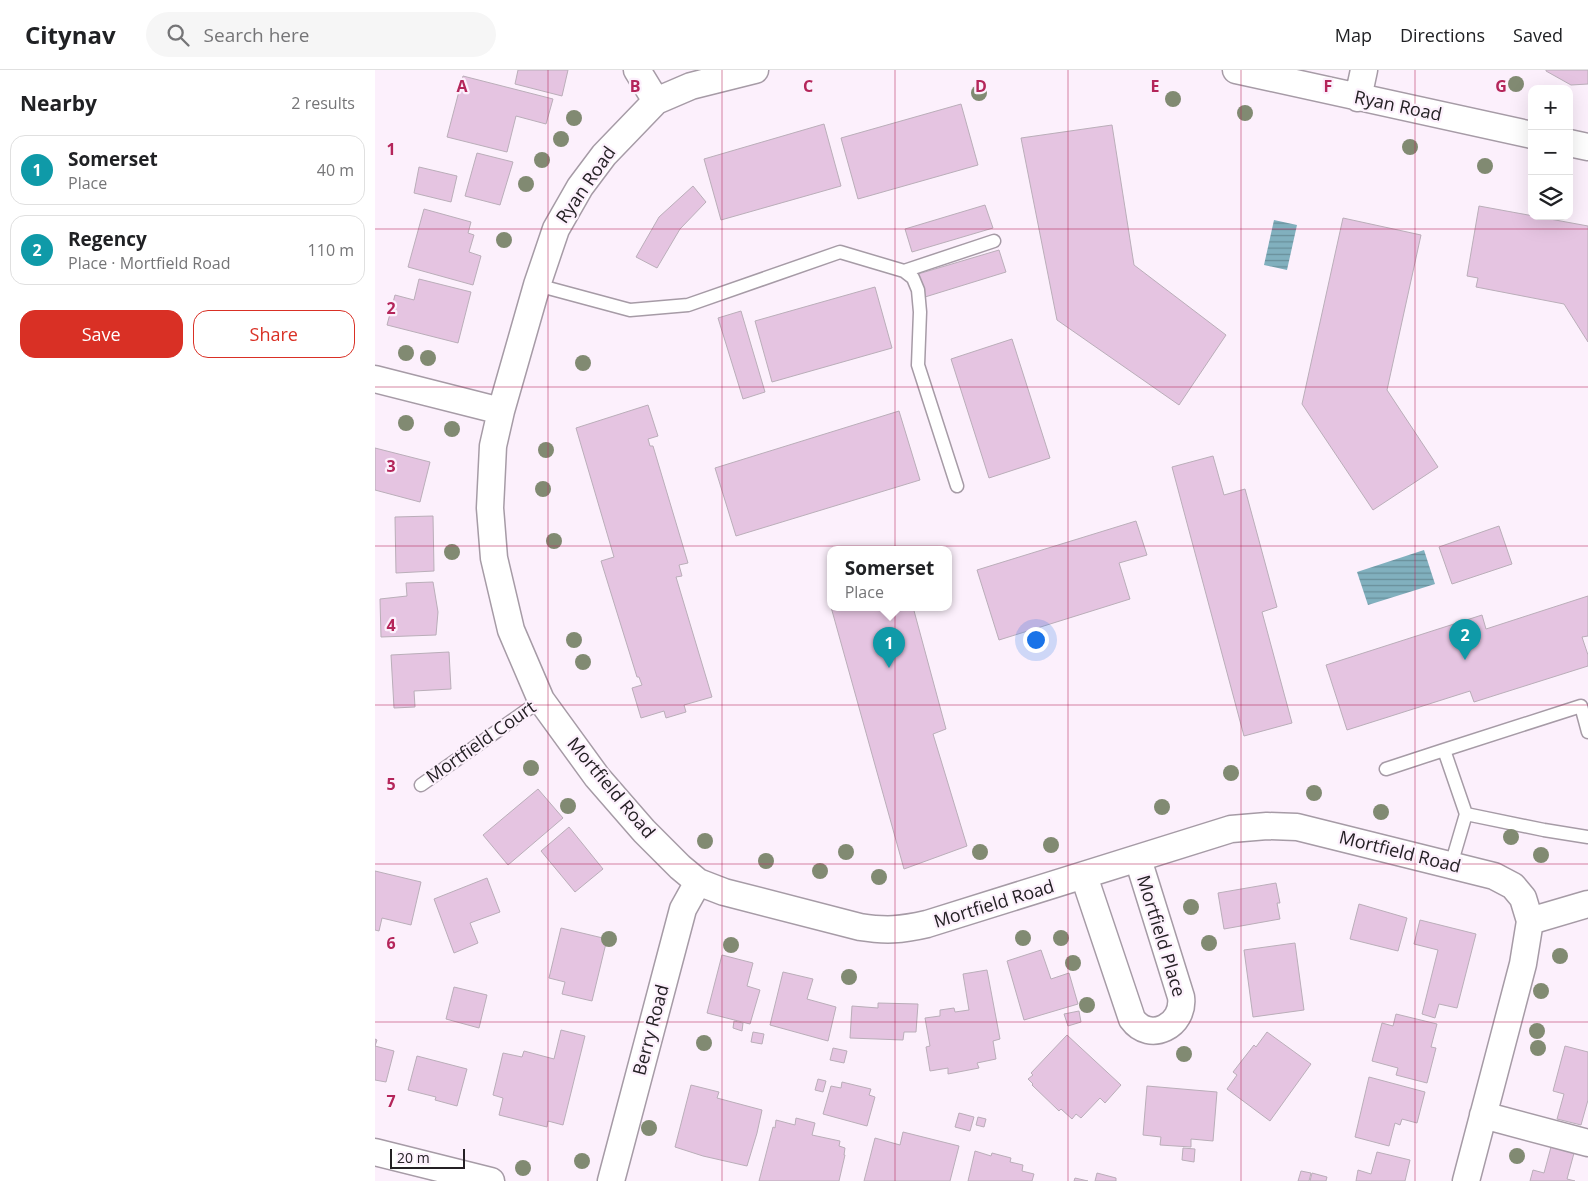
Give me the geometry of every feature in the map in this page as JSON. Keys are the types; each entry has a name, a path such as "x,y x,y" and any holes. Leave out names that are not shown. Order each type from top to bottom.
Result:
{"street":[{"path":"637,70 656,101"},
{"name":"Ryan Road","path":"501,411 537,285 556,229 580,187 603,155 656,101 691,86 755,70"},
{"name":"Ryan Road","path":"1236,70 1528,134"},
{"path":"1358,98 1364,70"},
{"path":"1573,144 1588,147"},
{"path":"375,380 501,411"},
{"name":"Mortfield Road","path":"501,411 493,446 490,508 494,558 511,630 541,700 597,777 623,809 680,867 698,882 724,892 859,927 879,930 902,930 1084,876 1231,829 1274,826 1297,827 1451,865 1494,876 1513,886 1523,898 1530,921 1523,964 1467,1181"},
{"name":"Mortfield Place","path":"1084,876 1132,1019 1141,1028 1154,1031 1160,1030 1169,1026 1180,1012 1182,1004 1138,859"},
{"name":"Berry Road","path":"611,1181 683,909 698,882"},
{"path":"1530,921 1588,904"},
{"path":"1483,1115 1588,1143"},
{"path":"375,1152 491,1181"}],"lane":[{"path":"904,271 994,240"},
{"path":"537,285 630,310 688,305 840,252 904,271 913,278 918,290 920,312 918,365 957,486"},
{"name":"Mortfield Court","path":"421,785 541,700"},
{"path":"1386,769 1581,706 1588,732"},
{"path":"1444,750 1465,814 1451,865"},
{"path":"1465,814 1588,837"}],"water":[{"path":"1274,220 1297,225 1287,270 1264,265"},
{"path":"1424,550 1435,584 1368,605 1357,572"}],"building":[{"path":"518,70 568,70 562,96 515,84"},
{"path":"1588,70 1588,84 1571,85 1546,71"},
{"path":"463,76 553,99 546,124 516,116 507,152 447,137"},
{"path":"961,104 978,165 858,199 841,138"},
{"path":"824,124 841,186 721,220 704,159"},
{"path":"1112,125 1134,265 1226,335 1179,405 1057,320 1021,138"},
{"path":"477,153 513,162 500,205 465,196"},
{"path":"419,167 457,176 451,202 414,193"},
{"path":"693,186 706,202 680,229 657,268 636,257 659,217"},
{"path":"985,205 993,228 912,252 905,229"},
{"path":"1479,206 1528,215 1528,220 1555,220 1588,226 1588,342 1564,304 1476,287 1478,278 1467,276"},
{"path":"424,209 471,222 468,233 474,235 469,252 481,256 473,285 408,267"},
{"path":"1343,218 1421,235 1387,390 1438,467 1373,510 1302,404"},
{"path":"999,250 1006,272 925,297 918,274"},
{"path":"419,279 471,292 458,343 387,325 395,295 414,300"},
{"path":"875,287 892,348 772,382 755,321"},
{"path":"741,311 765,392 743,399 718,318"},
{"path":"1012,339 1050,458 989,478 951,359"},
{"path":"648,405 658,436 648,439 650,446 653,446 688,563 679,565 682,576 676,577 712,697 684,705 686,712 666,718 664,711 641,718 632,688 642,685 639,677 637,677 601,561 614,557 576,428"},
{"path":"899,411 920,480 736,536 715,468"},
{"path":"375,448 430,462 420,502 375,490"},
{"path":"1213,456 1224,495 1245,489 1277,607 1262,612 1292,723 1244,736 1172,467"},
{"path":"433,516 434,571 396,573 395,517"},
{"path":"1136,521 1147,555 1119,563 1130,599 999,640 977,570"},
{"path":"1499,526 1512,564 1452,584 1439,547"},
{"path":"433,582 438,612 436,635 381,637 380,599 407,596 406,583"},
{"path":"1588,596 1588,636 1582,637 1588,655 1588,666 1474,702 1470,691 1347,730 1326,665 1482,615 1486,629"},
{"path":"832,611 914,611 946,729 933,734 967,846 904,869"},
{"path":"449,652 451,689 414,691 415,707 394,708 391,655"},
{"path":"538,789 563,818 508,865 483,835"},
{"path":"569,827 603,869 575,892 541,851"},
{"path":"375,871 421,882 411,925 382,918 379,931 375,930"},
{"path":"487,878 500,912 470,923 478,943 454,953 434,899"},
{"path":"1276,883 1280,903 1277,903 1280,919 1224,929 1218,893"},
{"path":"1359,904 1407,918 1398,951 1350,939"},
{"path":"1420,920 1476,934 1457,1008 1439,1004 1435,1018 1422,1014 1438,950 1414,944"},
{"path":"561,928 607,939 592,1001 562,994 565,982 549,978"},
{"path":"1295,943 1304,1010 1253,1017 1244,950"},
{"path":"1041,950 1051,979 1069,973 1078,1004 1024,1020 1007,961"},
{"path":"722,955 753,963 747,986 760,990 750,1024 707,1013"},
{"path":"987,970 1000,1039 993,1041 996,1059 977,1063 979,1068 948,1074 948,1068 930,1071 926,1047 930,1046 925,1018 940,1016 940,1010 954,1008 955,1012 969,1010 963,974"},
{"path":"783,972 813,979 807,999 836,1007 828,1041 770,1025"},
{"path":"454,987 487,995 479,1028 446,1019"},
{"path":"878,1003 918,1004 916,1032 904,1032 903,1040 850,1038 852,1006 878,1008"},
{"path":"1079,1011 1081,1022 1068,1026 1064,1014"},
{"path":"1396,1014 1437,1024 1431,1047 1436,1048 1427,1083 1396,1075 1398,1068 1372,1061 1382,1023 1393,1026"},
{"path":"734,1021 743,1023 742,1031 733,1028"},
{"path":"561,1030 585,1036 563,1125 548,1121 547,1127 499,1115 503,1098 493,1095 503,1053 522,1057 524,1051 554,1059"},
{"path":"753,1032 764,1034 762,1044 751,1042"},
{"path":"1267,1032 1311,1064 1270,1121 1227,1089 1237,1075 1233,1072"},
{"path":"1067,1035 1121,1085 1105,1103 1100,1098 1081,1118 1076,1114 1072,1119 1061,1109 1059,1111 1028,1079 1033,1075 1031,1073"},
{"path":"375,1046 394,1051 386,1082 375,1080"},
{"path":"1565,1046 1588,1052 1588,1100 1581,1125 1557,1119 1564,1094 1553,1091"},
{"path":"833,1048 847,1051 844,1063 830,1060"},
{"path":"417,1056 467,1069 457,1106 435,1100 436,1097 408,1090"},
{"path":"1369,1077 1425,1092 1417,1123 1402,1119 1400,1125 1395,1123 1389,1146 1355,1137"},
{"path":"818,1079 826,1081 823,1092 815,1090"},
{"path":"842,1082 871,1089 869,1095 875,1097 867,1126 823,1114 831,1086 841,1088"},
{"path":"691,1085 719,1092 717,1098 762,1110 747,1166 703,1156 675,1147"},
{"path":"1147,1086 1217,1092 1213,1141 1191,1139 1191,1147 1160,1145 1161,1137 1143,1135"},
{"path":"959,1113 974,1117 970,1131 955,1127"},
{"path":"978,1117 986,1119 984,1127 976,1125"},
{"path":"796,1118 815,1123 812,1135 840,1141 839,1146 845,1148 839,1181 759,1181 776,1120 795,1125"},
{"path":"903,1132 959,1146 950,1181 864,1181 875,1138 900,1145"},
{"path":"1551,1147 1574,1153 1567,1179 1575,1181 1530,1181 1533,1170 1544,1173"},
{"path":"1183,1148 1195,1149 1194,1162 1182,1160"},
{"path":"975,1151 991,1156 992,1153 1011,1158 1010,1162 1023,1165 1022,1171 1034,1174 1032,1181 968,1181"},
{"path":"1377,1152 1410,1160 1405,1181 1356,1181 1358,1170 1371,1174"},
{"path":"1301,1171 1311,1173 1309,1181 1298,1181"},
{"path":"1097,1173 1116,1178 1116,1181 1095,1181"},
{"path":"1312,1173 1327,1177 1326,1181 1310,1181"},
{"path":"1075,1178 1088,1181 1074,1181"}],"place":[{"name":"Regency","path":"1465,660"},
{"name":"Somerset","path":"889,668"}]}
